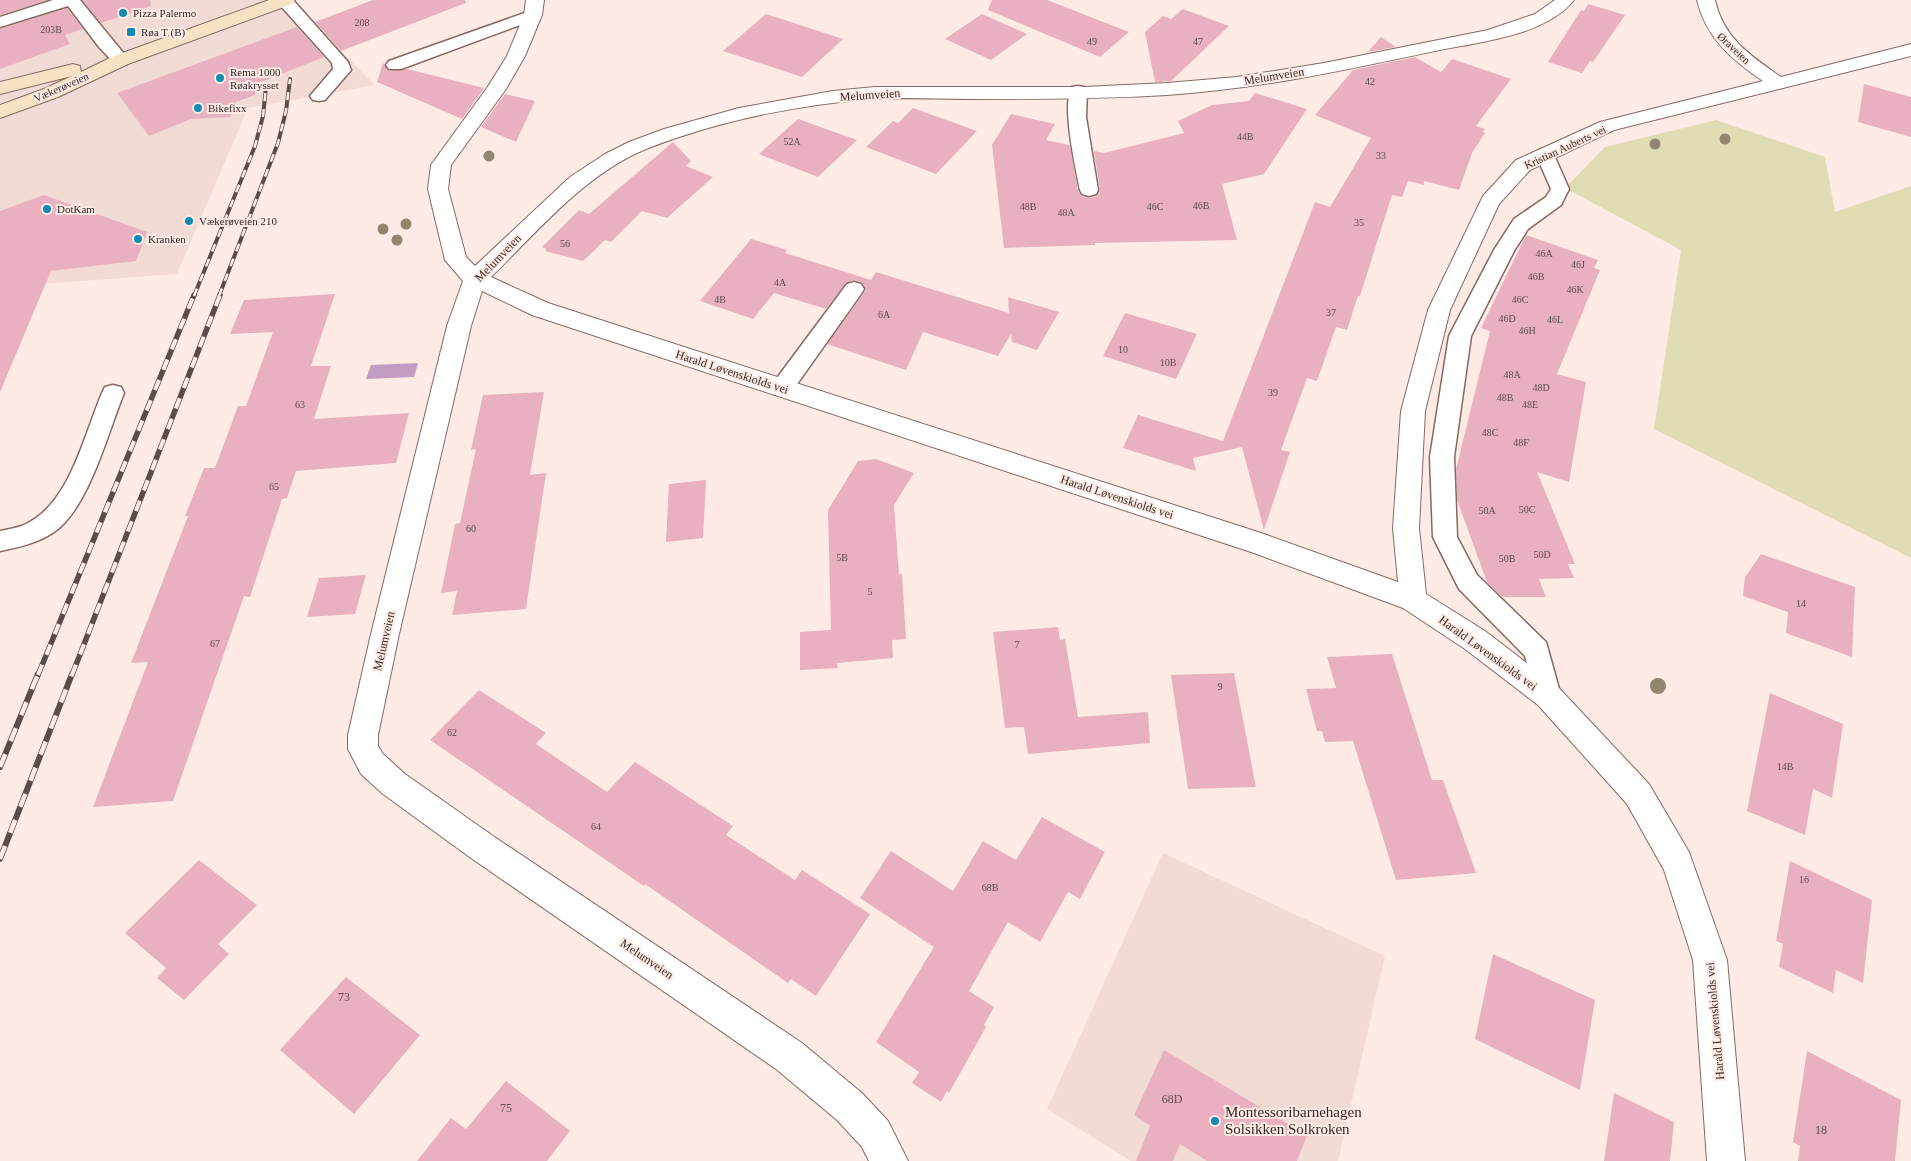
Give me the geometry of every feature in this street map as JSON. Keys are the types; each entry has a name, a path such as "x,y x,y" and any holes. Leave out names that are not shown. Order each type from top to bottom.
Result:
{"main road":[{"name":"Vækerøveien","path":"0,112 51,93 121,60 285,0"},
{"name":"Vækerøveien","path":"0,88 47,75 121,60"}],"street":[{"name":"Melumveien","path":"889,1161 875,1134 850,1107 789,1056 482,847 394,784 372,764 363,749 363,734 385,634 459,326 474,279 556,200 595,168 636,146 671,133 739,114 858,95 1144,90 1209,86 1295,73 1483,36 1530,23 1549,14 1565,0"},
{"name":"Øraveien","path":"1706,0 1707,9 1715,30 1739,55 1779,84"},
{"name":"Harald Løvenskiolds vei","path":"534,8 516,56 496,89 441,165 438,190 447,231 456,260 474,279 540,309 1261,544 1413,600 1475,640 1548,696 1638,794 1678,863 1710,960 1726,1161"},
{"name":"Kristian Auberts vei","path":"1413,600 1406,528 1413,411 1438,310 1490,201 1523,165 1607,126 1911,50"}],"lane":[{"path":"0,22 71,0 121,60"},
{"path":"285,0 340,62 342,70 319,96"},
{"path":"395,65 534,8"},
{"path":"1078,91 1077,117 1089,190"},
{"path":"1545,155 1560,189 1554,201 1521,224 1504,250 1460,336 1442,457 1446,537 1468,582 1537,650 1548,696"},
{"path":"782,388 854,289"},
{"path":"0,542 15,540 39,530 58,515 73,495 113,392"}],"shaded area":[{"path":"0,0 290,0 375,85 248,108 177,274 0,287"},
{"path":"1716,120 1825,157 1835,212 1911,186 1911,558 1654,429 1681,250 1565,188 1605,147"},
{"path":"418,363 414,377 366,379 371,365"},
{"path":"1163,853 1385,956 1338,1161 1131,1161 1047,1109"}],"building":[{"path":"0,0 47,0 0,15"},
{"path":"82,0 150,0 151,6 101,23"},
{"path":"373,0 465,0 466,3 341,51 315,22"},
{"path":"992,0 1047,0 1129,32 1100,57 988,10"},
{"path":"1588,4 1625,15 1593,62 1590,61 1582,73 1548,62 1581,10 1584,11"},
{"path":"67,8 83,29 65,35 70,44 0,69 0,29"},
{"path":"1183,9 1229,26 1171,81 1155,82 1145,32 1163,16 1171,19"},
{"path":"766,14 843,39 802,77 723,51"},
{"path":"982,14 1027,34 991,60 945,39"},
{"path":"297,27 324,57 256,84 255,95 236,102 230,117 191,119 149,136 117,93"},
{"path":"1381,37 1396,47 1368,52"},
{"path":"1415,57 1441,72 1452,59 1511,79 1476,126 1485,129 1483,132 1485,133 1472,153 1459,190 1424,181 1424,185 1408,181 1402,197 1392,195 1360,296 1358,296 1347,330 1336,327 1317,381 1307,378 1281,450 1290,452 1264,530 1242,447 1193,458 1196,471 1123,448 1138,415 1223,441 1315,202 1330,207 1371,138 1315,115 1353,70"},
{"path":"383,63 389,71 407,69 484,88 462,119 377,82"},
{"path":"1864,84 1911,97 1911,137 1858,122"},
{"path":"1255,93 1307,109 1264,174 1222,184 1237,240 1095,243 1095,245 1004,248 992,145 1011,114 1055,124 1046,140 1070,145 1078,191 1081,196 1090,198 1097,196 1100,190 1094,151 1104,153 1184,133 1178,121 1212,105 1249,101"},
{"path":"505,94 535,101 516,142 481,127"},
{"path":"913,108 977,131 936,174 866,147 893,121 898,123"},
{"path":"798,119 857,140 818,177 759,154"},
{"path":"673,142 691,161 686,166 713,177 667,218 642,211 611,242 605,240 583,261 545,251 547,249 542,247 579,210 589,214"},
{"path":"44,195 147,232 136,261 51,271 0,392 0,211"},
{"path":"1526,235 1598,260 1594,268 1600,270 1557,374 1586,382 1569,482 1537,472 1575,564 1568,564 1574,578 1539,579 1546,597 1502,597 1487,582 1457,500 1456,469 1490,331 1481,328"},
{"path":"751,239 787,250 785,253 871,280 876,272 1009,313 1008,297 1059,312 1037,350 1012,342 1011,334 998,356 923,332 906,370 827,344 866,290 862,282 853,280 846,283 826,309 774,293 753,319 700,301"},
{"path":"335,294 311,366 331,366 314,419 409,413 396,463 296,471 287,498 282,499 250,597 244,596 173,801 93,807 148,662 131,663 188,516 185,516 204,468 215,468 238,406 246,406 273,332 230,334 244,300"},
{"path":"1125,313 1197,334 1176,379 1103,356"},
{"path":"544,392 530,475 546,473 526,609 452,615 457,591 441,593 455,524 460,523 476,449 471,450 483,395"},
{"path":"876,459 914,473 894,505 899,574 902,574 906,639 892,640 893,658 837,663 838,668 800,670 800,632 831,630 828,510 858,461"},
{"path":"706,480 703,538 666,542 669,484"},
{"path":"1761,554 1855,587 1852,657 1786,633 1788,612 1743,596 1745,577"},
{"path":"366,575 355,614 307,617 319,578"},
{"path":"1058,627 1060,640 1065,639 1078,717 1148,712 1150,743 1028,754 1024,727 1005,728 993,632"},
{"path":"1392,654 1432,780 1443,780 1476,873 1396,880 1353,741 1325,742 1322,731 1317,731 1306,689 1336,688 1327,657"},
{"path":"1234,673 1256,787 1188,789 1171,675"},
{"path":"479,690 546,733 536,744 607,792 635,762 733,826 726,835 795,880 802,870 870,914 816,996 791,979 788,983 645,884 644,886 430,740"},
{"path":"1770,693 1843,724 1832,798 1813,789 1805,835 1747,811"},
{"path":"1042,817 1105,852 1080,899 1068,892 1040,942 1008,922 969,991 994,1007 984,1025 986,1027 949,1093 947,1091 941,1102 912,1083 919,1072 876,1042 934,947 860,898 891,851 953,891 983,841 1016,860"},
{"path":"199,860 257,905 218,944 229,954 184,1000 157,978 166,968 125,933"},
{"path":"1790,861 1872,900 1863,983 1836,970 1833,993 1779,967 1783,944 1776,941"},
{"path":"1493,954 1595,1000 1580,1090 1475,1039"},
{"path":"346,977 420,1035 354,1114 280,1050"},
{"path":"1164,1050 1307,1135 1297,1161 1207,1161 1180,1144 1173,1161 1136,1161 1150,1126 1134,1115"},
{"path":"1807,1051 1901,1100 1895,1161 1798,1161 1800,1146 1793,1142"},
{"path":"506,1081 570,1131 547,1161 417,1161 451,1118 466,1129"},
{"path":"1614,1093 1674,1122 1670,1161 1604,1161"}],"railway":[{"path":"219,296 278,143 286,111 290,79"},
{"path":"194,296 255,146 263,116 266,87"},
{"path":"38,675 194,295"},
{"path":"72,675 220,295"},
{"path":"0,767 38,674"},
{"path":"0,859 72,674"}],"place":[{"name":"Pizza Palermo","path":"123,13"},
{"name":"Røa T (B)","path":"131,32"},
{"name":"Rema 1000 Røakrysset","path":"220,78"},
{"name":"Bikefixx","path":"198,108"},
{"name":"DotKam","path":"47,209"},
{"name":"Vækerøveien 210","path":"189,221"},
{"name":"Kranken","path":"138,239"},
{"name":"Montessoribarnehagen Solsikken Solkroken","path":"1215,1121"}]}
